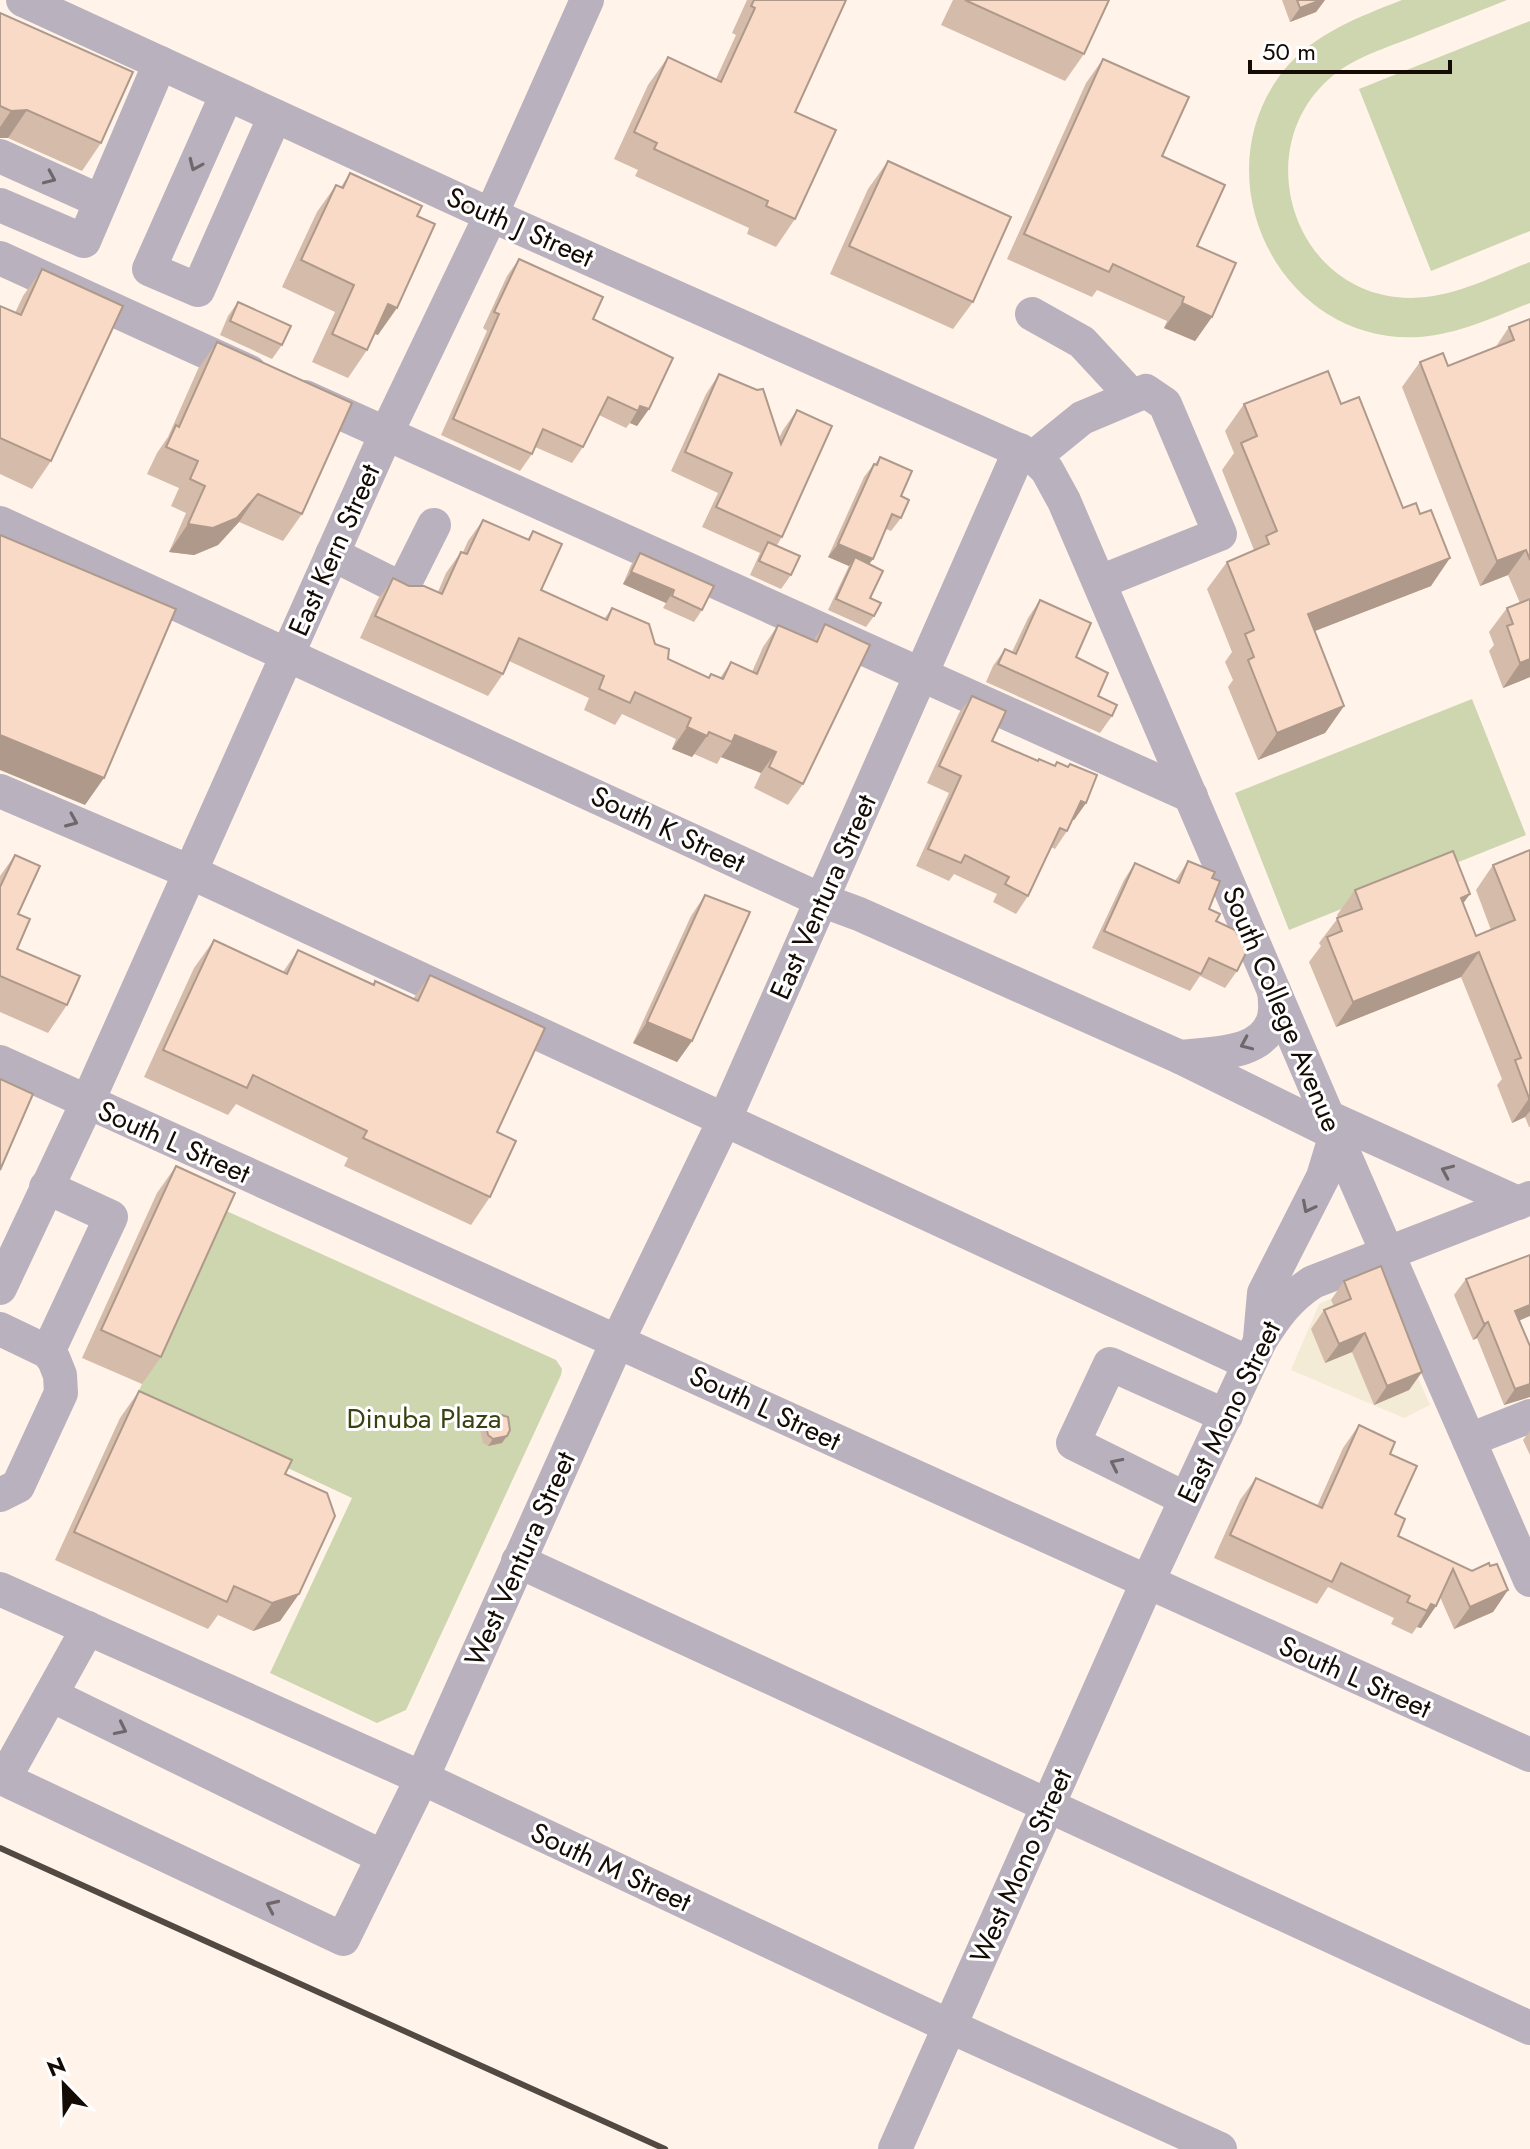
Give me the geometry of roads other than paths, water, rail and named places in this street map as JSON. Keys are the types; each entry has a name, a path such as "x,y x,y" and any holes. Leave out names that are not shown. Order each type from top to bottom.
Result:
{"street":[{"name":"South J Street","path":"23,0 491,215 1027,454"},
{"name":"East Kern Street","path":"0,1288 87,1103 386,434 491,215 587,0"},
{"path":"0,205 84,241 160,63"},
{"path":"227,94 149,269 198,290 275,116"},
{"path":"0,156 100,201"},
{"path":"0,258 1191,796"},
{"path":"1032,314 1082,342 1132,396"},
{"path":"1027,454 1082,418 1132,396 1146,391 1165,404 1220,534 1100,582"},
{"name":"South College Avenue","path":"1027,454 1055,483 1100,582 1530,1580"},
{"name":"East Ventura Street","path":"618,1340 724,1121 921,673 1027,454"},
{"name":"South K Street","path":"0,523 821,900 859,914 1332,1126 1524,1201"},
{"path":"332,554 402,589 434,525"},
{"path":"0,791 190,872 724,1121 1255,1352 1264,1293 1323,1177 1332,1126"},
{"path":"1180,1057 1239,1049 1254,1043 1267,1031 1275,1016 1274,990"},
{"name":"South L Street","path":"0,1062 1530,1755"},
{"path":"46,1187 111,1217 48,1352"},
{"name":"East Mono Street","path":"1147,1583 1255,1352 1278,1312 1300,1291 1327,1277 1524,1201"},
{"path":"0,1329 48,1352 60,1375 61,1393 18,1486 0,1495"},
{"name":"West Ventura Street","path":"51,1695 4,1779 343,1939 422,1778 618,1340"},
{"path":"1186,1499 1073,1443 1110,1364 1226,1416"},
{"path":"1469,1440 1530,1416"},
{"path":"518,1561 1530,2028"},
{"name":"West Mono Street","path":"895,2149 1147,1583"},
{"name":"South M Street","path":"0,1589 422,1778 949,2026 1220,2149"},
{"path":"88,1628 51,1695 383,1857"}],"railway":[{"path":"0,1848 665,2149"}],"park label":[{"name":"Dinuba Plaza","path":"424,1418"}]}
